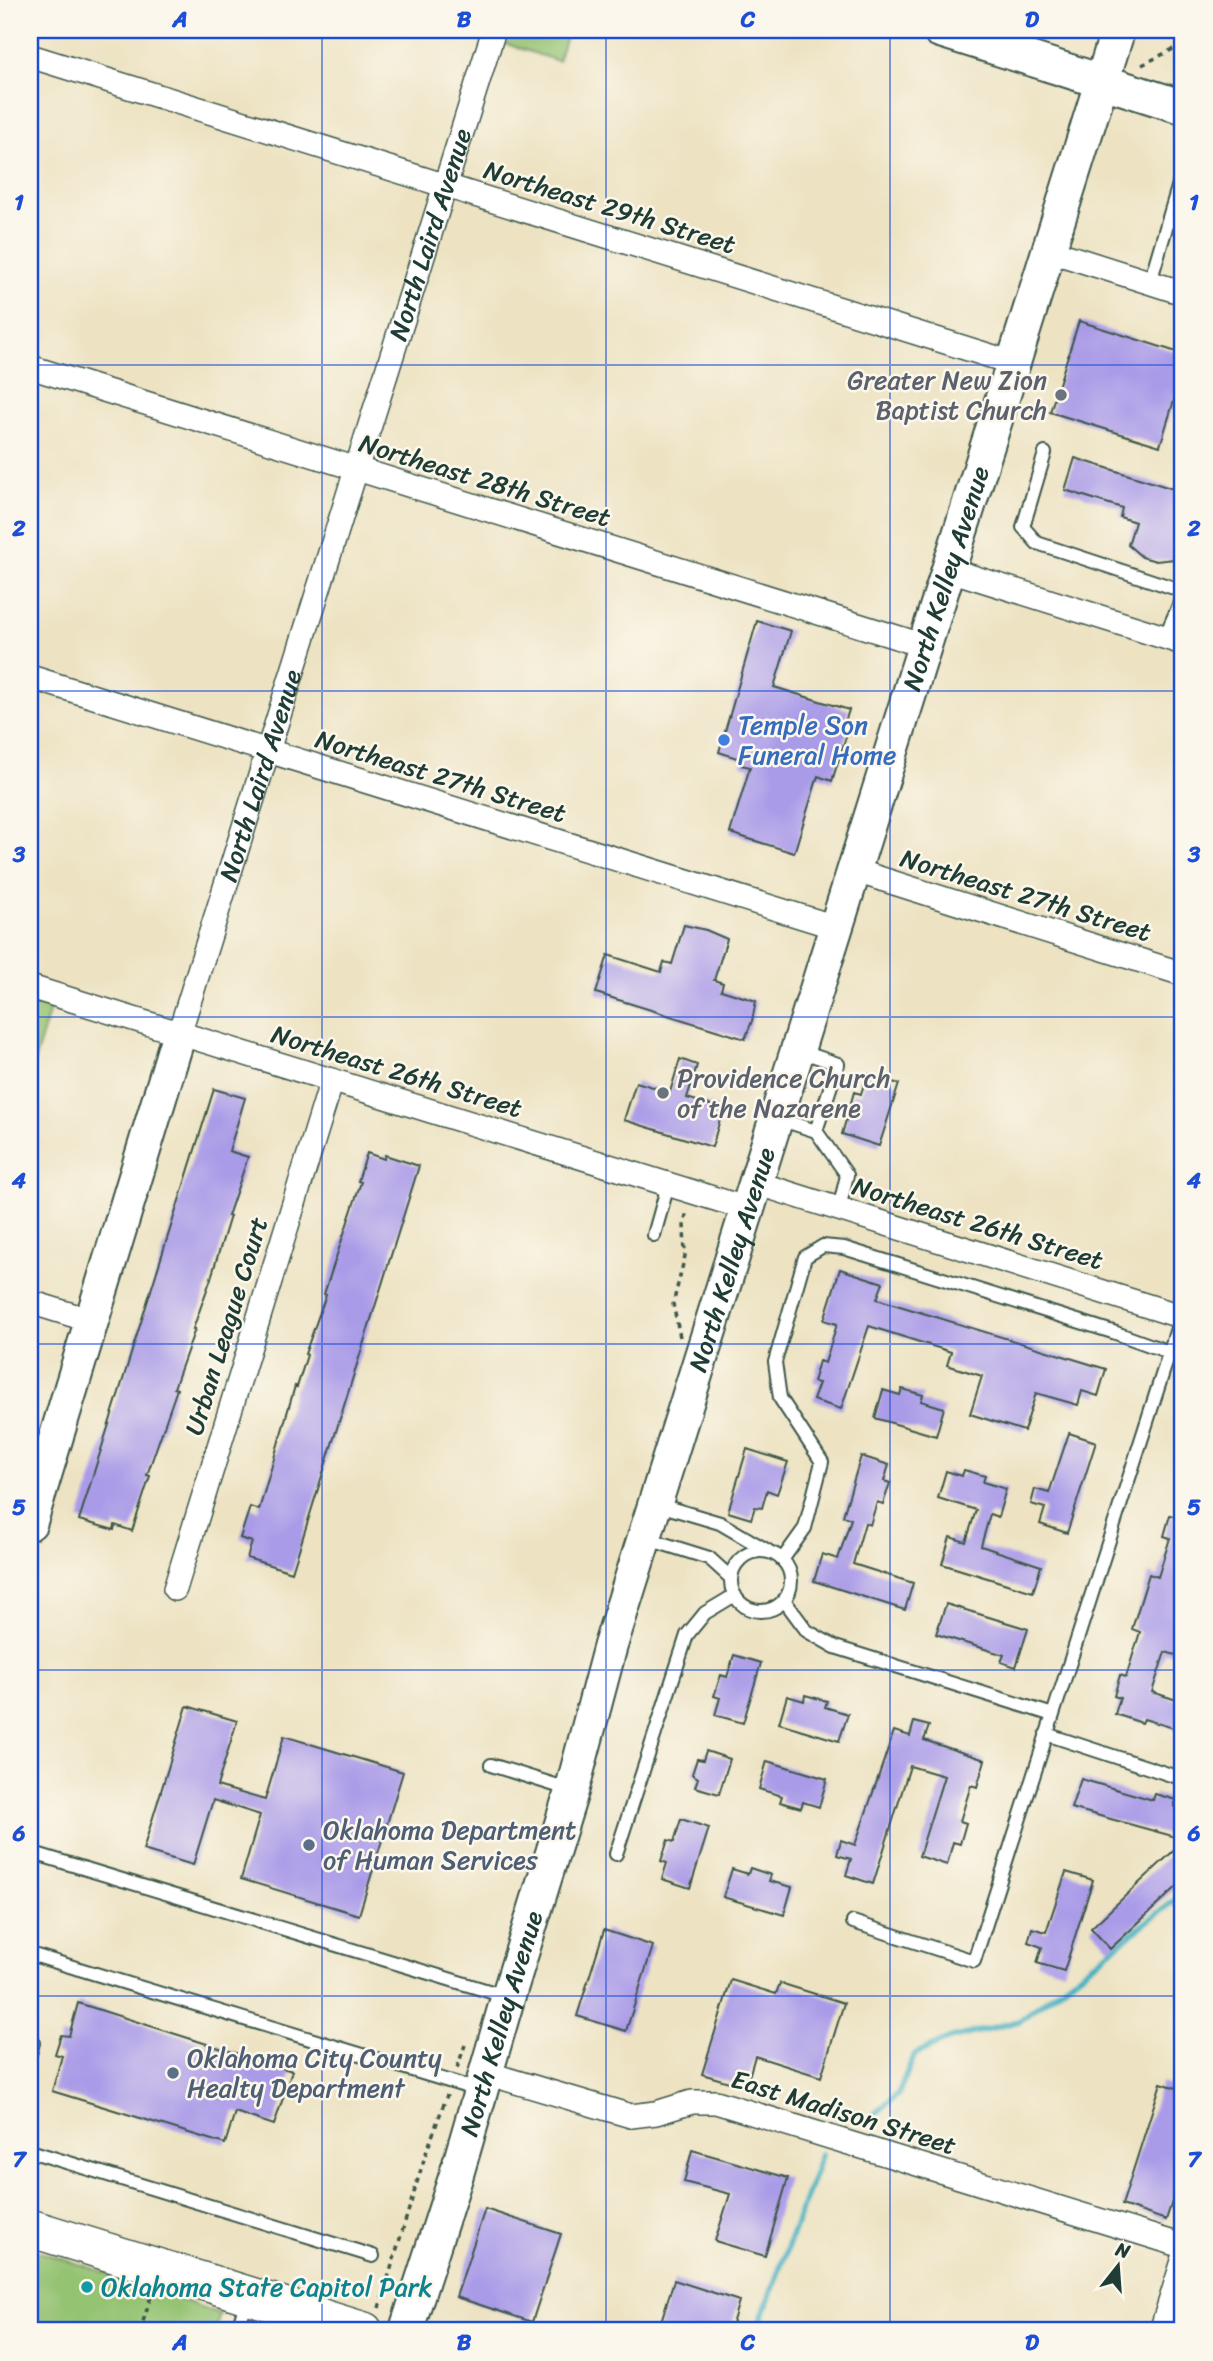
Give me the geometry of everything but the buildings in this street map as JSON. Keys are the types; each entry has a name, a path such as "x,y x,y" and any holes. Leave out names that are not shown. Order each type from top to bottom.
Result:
{"main road":[{"path":"939,30 1183,107"},
{"name":"North Kelley Avenue","path":"406,2331 572,1790 610,1647 1118,30"},
{"name":"North Laird Avenue","path":"30,1523 179,1034"},
{"path":"30,2228 363,2331"}],"street":[{"name":"North Laird Avenue","path":"179,1034 494,30"},
{"name":"Northeast 29th Street","path":"30,56 1013,363"},
{"path":"1048,250 1183,293"},
{"name":"Northeast 28th Street","path":"30,367 925,646"},
{"path":"947,569 1174,640"},
{"name":"Northeast 27th Street","path":"30,677 835,927"},
{"name":"Northeast 27th Street","path":"853,870 1183,974"},
{"name":"Northeast 26th Street","path":"30,988 668,1185 839,1209 1182,1317"},
{"name":"Urban League Court","path":"175,1589 332,1080"},
{"path":"30,1301 92,1321"},
{"name":"East Madison Street","path":"484,2082 631,2116 656,2113 679,2104 716,2102 1183,2261"},
{"path":"1161,2331 1183,2261"}],"lane":[{"path":"1150,282 1183,170"},
{"path":"1045,453 1023,527 1037,543 1183,593 1174,640"},
{"path":"797,1050 838,1064 816,1131"},
{"path":"776,1118 816,1131 848,1175 839,1209"},
{"path":"654,1235 668,1185"},
{"path":"776,1557 805,1528 822,1462 780,1398 775,1362 805,1256 823,1246 844,1248 883,1260 1116,1333 1183,1357"},
{"path":"853,1922 974,1961 1168,1352 1182,1317"},
{"path":"644,1538 709,1558 731,1578 735,1595 749,1608 758,1611 777,1606 784,1600 791,1583 790,1573 776,1557 720,1523 655,1503"},
{"path":"731,1578 738,1562 753,1552 776,1557"},
{"path":"616,1854 687,1635 705,1613 735,1595"},
{"path":"784,1600 807,1631 835,1647 1053,1715"},
{"path":"1046,1734 1183,1779"},
{"path":"491,1765 572,1790"},
{"path":"30,1852 508,1997"},
{"path":"30,1954 484,2082"},
{"path":"30,2151 373,2256"},
{"path":"237,2331 248,2296"}],"path":[{"path":"1142,65 1183,44"},
{"path":"140,2331 152,2294"}],"green space":[{"path":"507,30 568,30 558,61 503,43"},
{"path":"30,1000 51,1006 30,1076"},
{"name":"Oklahoma State Capitol Park","path":"30,2249 111,2274 220,2314 215,2331 30,2331"}],"waterway":[{"path":"867,2121 898,2094 915,2054 949,2039 1019,2021 1183,1894"},
{"path":"757,2331 821,2155"}],"place":[{"name":"Greater New Zion Baptist Church","path":"1061,395"},
{"name":"Temple Son Funeral Home","path":"724,740"},
{"name":"Providence Church of the Nazarene","path":"663,1093"},
{"name":"Oklahoma Department of Human Services","path":"309,1845"},
{"name":"Oklahoma City County Healty Department","path":"173,2073"},
{"name":"Oklahoma State Capitol Park","path":"87,2287"}]}
